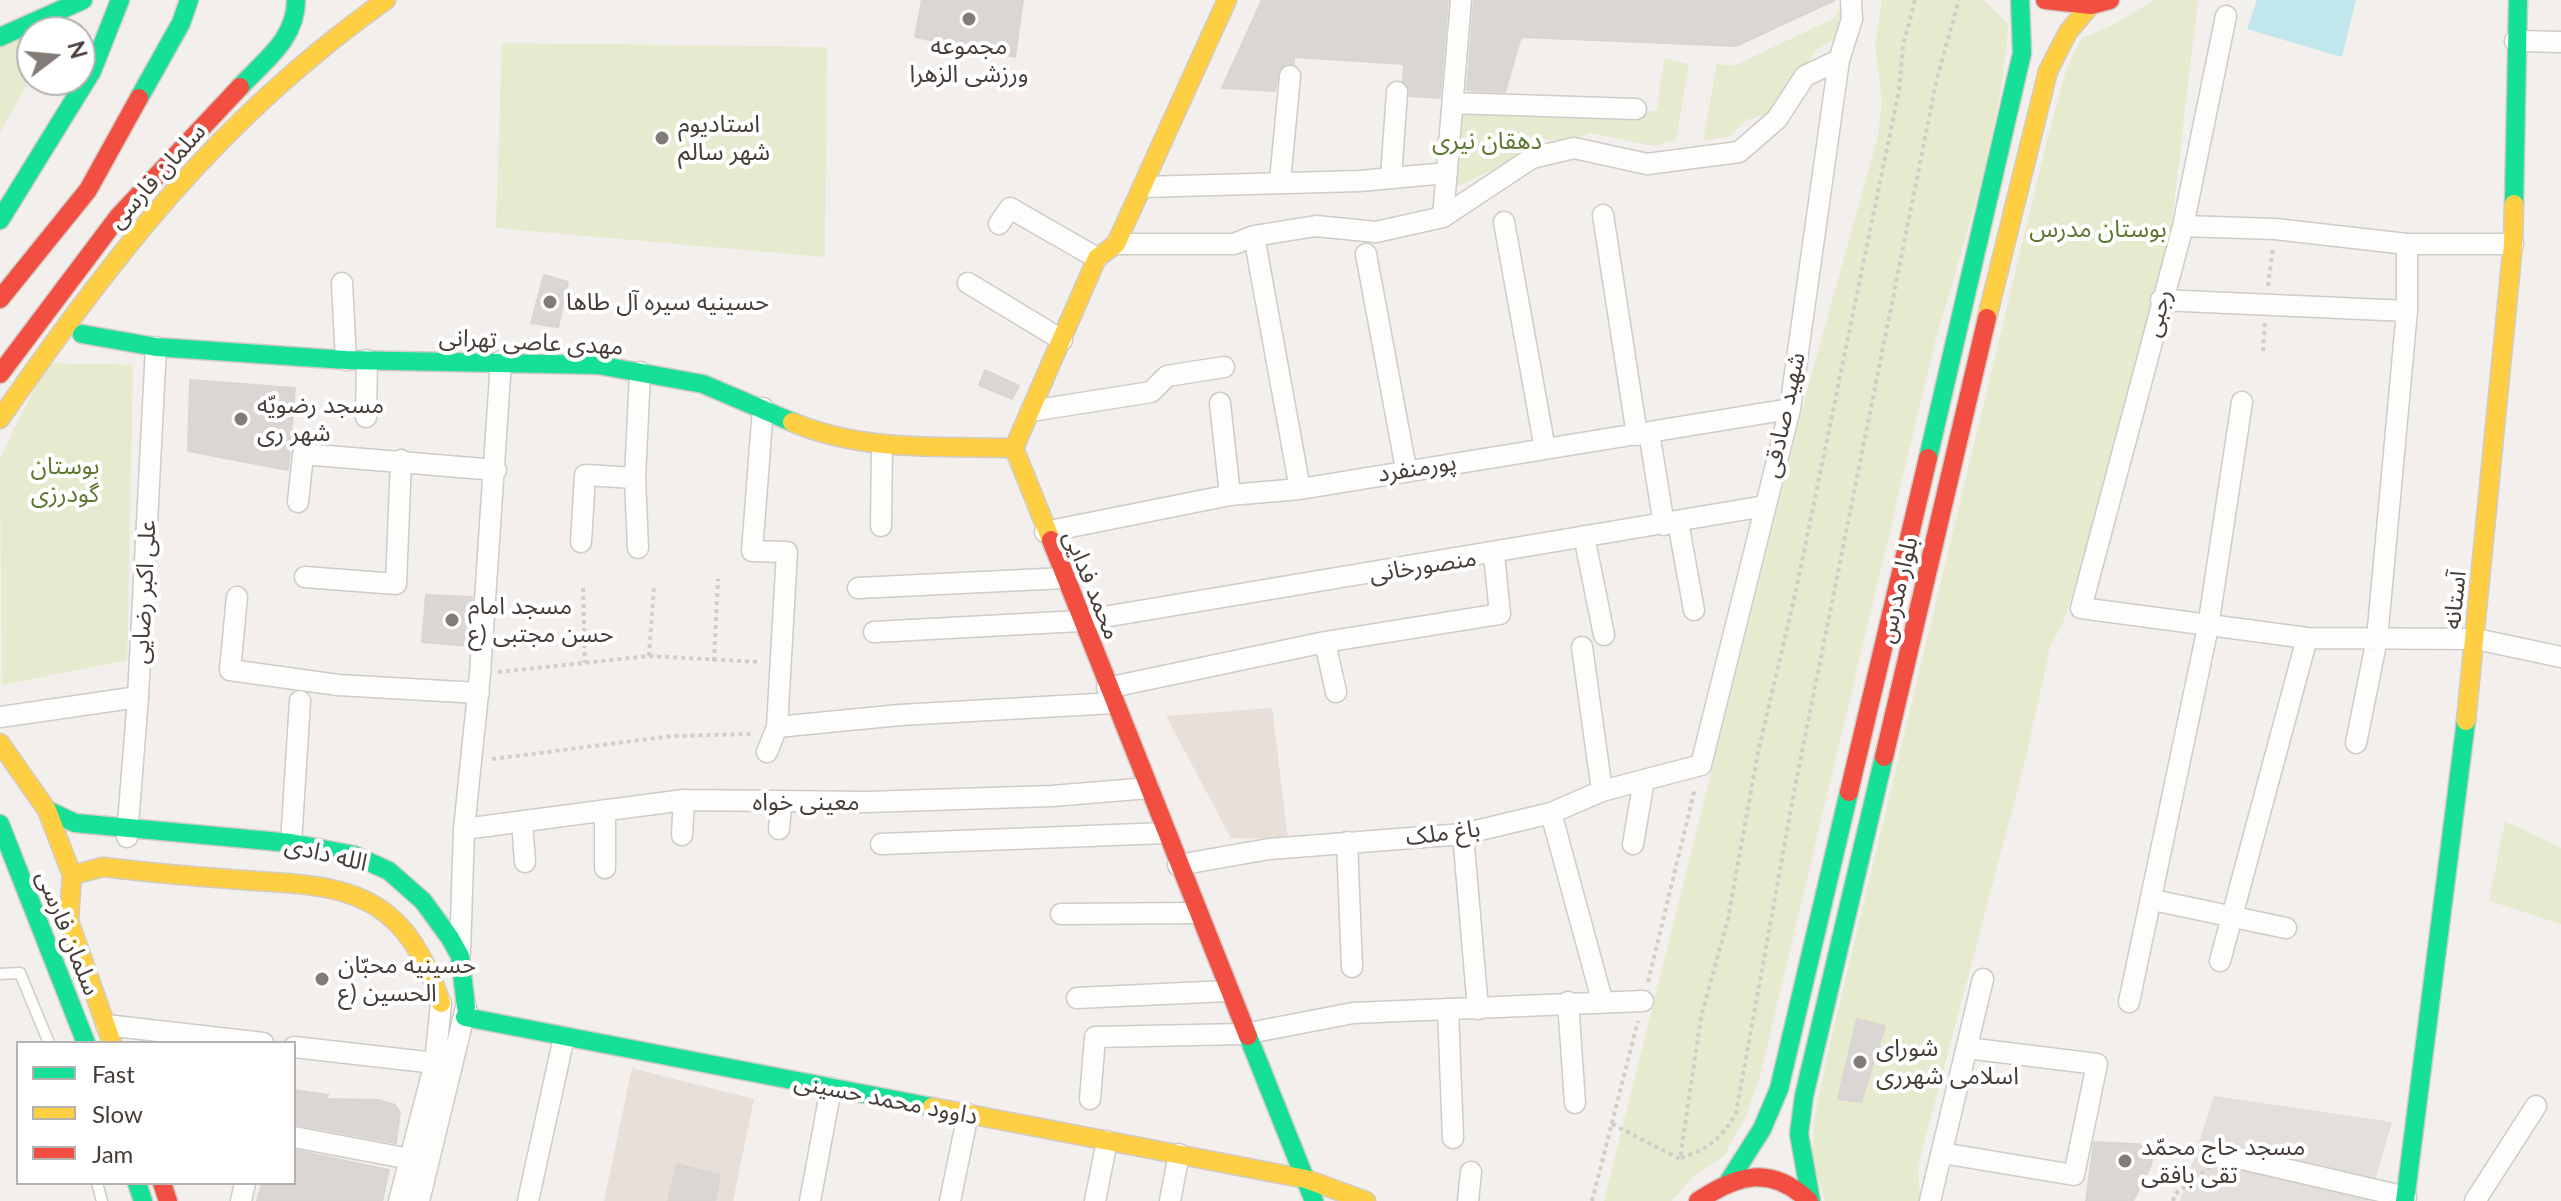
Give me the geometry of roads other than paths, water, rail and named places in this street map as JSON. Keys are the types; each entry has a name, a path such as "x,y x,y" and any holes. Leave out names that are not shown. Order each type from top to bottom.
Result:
{"main road":[{"path":"0,37 83,0"},
{"path":"0,220 92,71 120,0"},
{"path":"0,299 88,190 181,23 189,0"},
{"name":"سلمان فارسی","path":"0,374 118,217 290,34 296,19 296,0"},
{"name":"سلمان فارسی","path":"0,419 53,341 136,234 258,99 316,49 386,0"},
{"path":"1014,448 1097,258 1116,244 1227,0"},
{"name":"بلوار مدرس","path":"1729,1181 1762,1129 1779,1089 2009,114 2022,53 2020,0"},
{"path":"2045,0 2091,5 2110,0"},
{"name":"آستانه","path":"2411,1200 2476,639 2513,244 2518,0"},
{"name":"بلوار مدرس","path":"1810,1201 1799,1134 1804,1096 2034,120 2054,52 2068,27 2091,5"},
{"name":"مهدی عاصی تهرانی","path":"82,334 156,347 356,360 598,365 703,384 828,437 882,445 1014,448"},
{"name":"محمد فدایی","path":"1014,448 1244,1034 1314,1201"},
{"name":"سلمان فارسی","path":"0,743 47,810 72,875 69,921 109,1034"},
{"name":"الله دادی","path":"47,810 75,823 291,843 354,855 389,871 423,901 460,956 466,1012"},
{"path":"103,867 90,846 111,826"},
{"name":"سلمان فارسی","path":"2,832 85,1041"},
{"name":"الله دادی","path":"72,875 103,867 301,884 358,899 386,913 409,937 429,968 441,1003"},
{"name":"داوود محمد حسینی","path":"466,1012 564,1037 1306,1179 1366,1201"},
{"path":"1698,1201 1729,1181 1748,1175 1766,1175 1784,1180 1810,1201"}],"street":[{"path":"1443,217 1461,0"},
{"name":"شهید صادقی","path":"1701,765 1790,409 1839,60 1852,19 1851,0"},
{"name":"رجبی","path":"2208,627 2081,608 2183,226 2226,16"},
{"path":"2515,41 2561,42"},
{"path":"1116,244 1234,244 1254,236 1316,226 1376,232 1443,217 1532,158 1574,148 1647,164 1739,152 1777,119 1805,76 1839,60"},
{"path":"1280,181 1290,76"},
{"path":"1391,177 1397,92"},
{"path":"1453,103 1636,109"},
{"path":"1143,187 1359,181 1447,173"},
{"path":"999,224 1010,208 1097,258"},
{"path":"1603,215 1643,434 1694,610"},
{"path":"1504,222 1545,449"},
{"path":"2183,226 2275,229 2407,244 2513,244"},
{"path":"1254,236 1300,489"},
{"path":"2356,743 2377,639 2407,311 2407,244"},
{"path":"1366,254 1406,469"},
{"path":"342,283 366,417"},
{"path":"968,283 1062,340"},
{"path":"2161,300 2407,311"},
{"name":"علی اکبر رضایی","path":"0,717 138,697 156,347"},
{"path":"460,956 464,829 480,684 501,361"},
{"path":"1031,411 1151,392 1167,376 1224,367"},
{"path":"638,548 635,478 640,372"},
{"path":"2129,1002 2153,900 2208,627 2242,402"},
{"path":"1220,403 1230,495"},
{"path":"763,408 752,551 787,552 772,737 900,715 1110,695 1325,642 1500,614 1494,554"},
{"name":"پورمنفرد","path":"1045,532 1230,495 1300,489 1406,469 1790,409"},
{"path":"881,526 882,445"},
{"path":"298,502 303,454 496,470"},
{"path":"305,577 396,584 401,460"},
{"path":"581,542 585,475 635,478"},
{"name":"منصورخانی","path":"874,632 1080,621 1494,554 1765,506"},
{"path":"1584,536 1604,635"},
{"path":"858,588 1065,578"},
{"path":"237,597 230,670 338,685 480,684"},
{"path":"2208,627 2307,638 2476,639 2561,657"},
{"path":"2220,961 2307,638"},
{"path":"1325,642 1336,692"},
{"path":"1582,647 1602,791"},
{"path":"127,841 138,697"},
{"path":"291,843 300,701"},
{"name":"باغ ملک","path":"1178,865 1269,849 1463,834 1551,813 1602,791 1701,765"},
{"path":"1633,844 1644,780"},
{"name":"معینی خواه","path":"464,829 684,800 781,804 1052,796 1149,788"},
{"path":"682,835 684,800"},
{"path":"779,829 781,804"},
{"path":"605,810 605,868"},
{"path":"1551,813 1602,1000"},
{"path":"522,822 525,862"},
{"path":"881,844 1166,833"},
{"path":"1463,834 1478,1009"},
{"path":"1347,842 1352,967"},
{"path":"2153,900 2286,928"},
{"path":"1061,914 1197,913"},
{"path":"1930,1201 1983,979"},
{"path":"1077,998 1227,991"},
{"path":"1090,1099 1095,1037 1244,1034 1353,1013 1478,1009 1602,1000 1643,1001"},
{"path":"1568,1002 1575,1103"},
{"name":"الله دادی","path":"399,1201 435,1063 441,1003"},
{"path":"1448,1009 1453,1138"},
{"name":"الله دادی","path":"419,1201 466,1012"},
{"path":"109,1034 229,1041"},
{"path":"528,1201 564,1037"},
{"path":"296,1047 435,1063"},
{"path":"1942,1153 2074,1175 2097,1064 1967,1048"},
{"path":"810,1201 831,1088"},
{"path":"2475,1201 2536,1106"},
{"path":"950,1201 968,1114"},
{"path":"296,1137 410,1159"},
{"path":"1095,1201 1107,1141"},
{"path":"1170,1201 1179,1154"},
{"path":"2225,1155 2411,1200"},
{"path":"1468,1201 1471,1172"}],"lane":[{"path":"0,974 20,973 48,1041"}],"water":[{"path":"2257,0 2356,0 2342,57 2247,29"}],"place":[{"name":"مجموعه ورزشی الزهرا","path":"969,19"},
{"name":"استادیوم شهر سالم","path":"662,138"},
{"name":"حسینیه سیره آل طاها","path":"550,302"},
{"name":"مسجد رضویّه شهر ری","path":"241,419"},
{"name":"مسجد امام حسن مجتبی (ع","path":"452,620"},
{"name":"حسینیه محبّان الحسین (ع","path":"322,979"},
{"name":"شورای اسلامی شهرری","path":"1860,1062"},
{"name":"مسجد حاج محمّد تقی بافقی","path":"2125,1161"}],"park label":[{"name":"دهقان نیری","path":"1487,141"},
{"name":"بوستان مدرس","path":"2098,229"},
{"name":"بوستان گودرزی","path":"65,480"}]}
